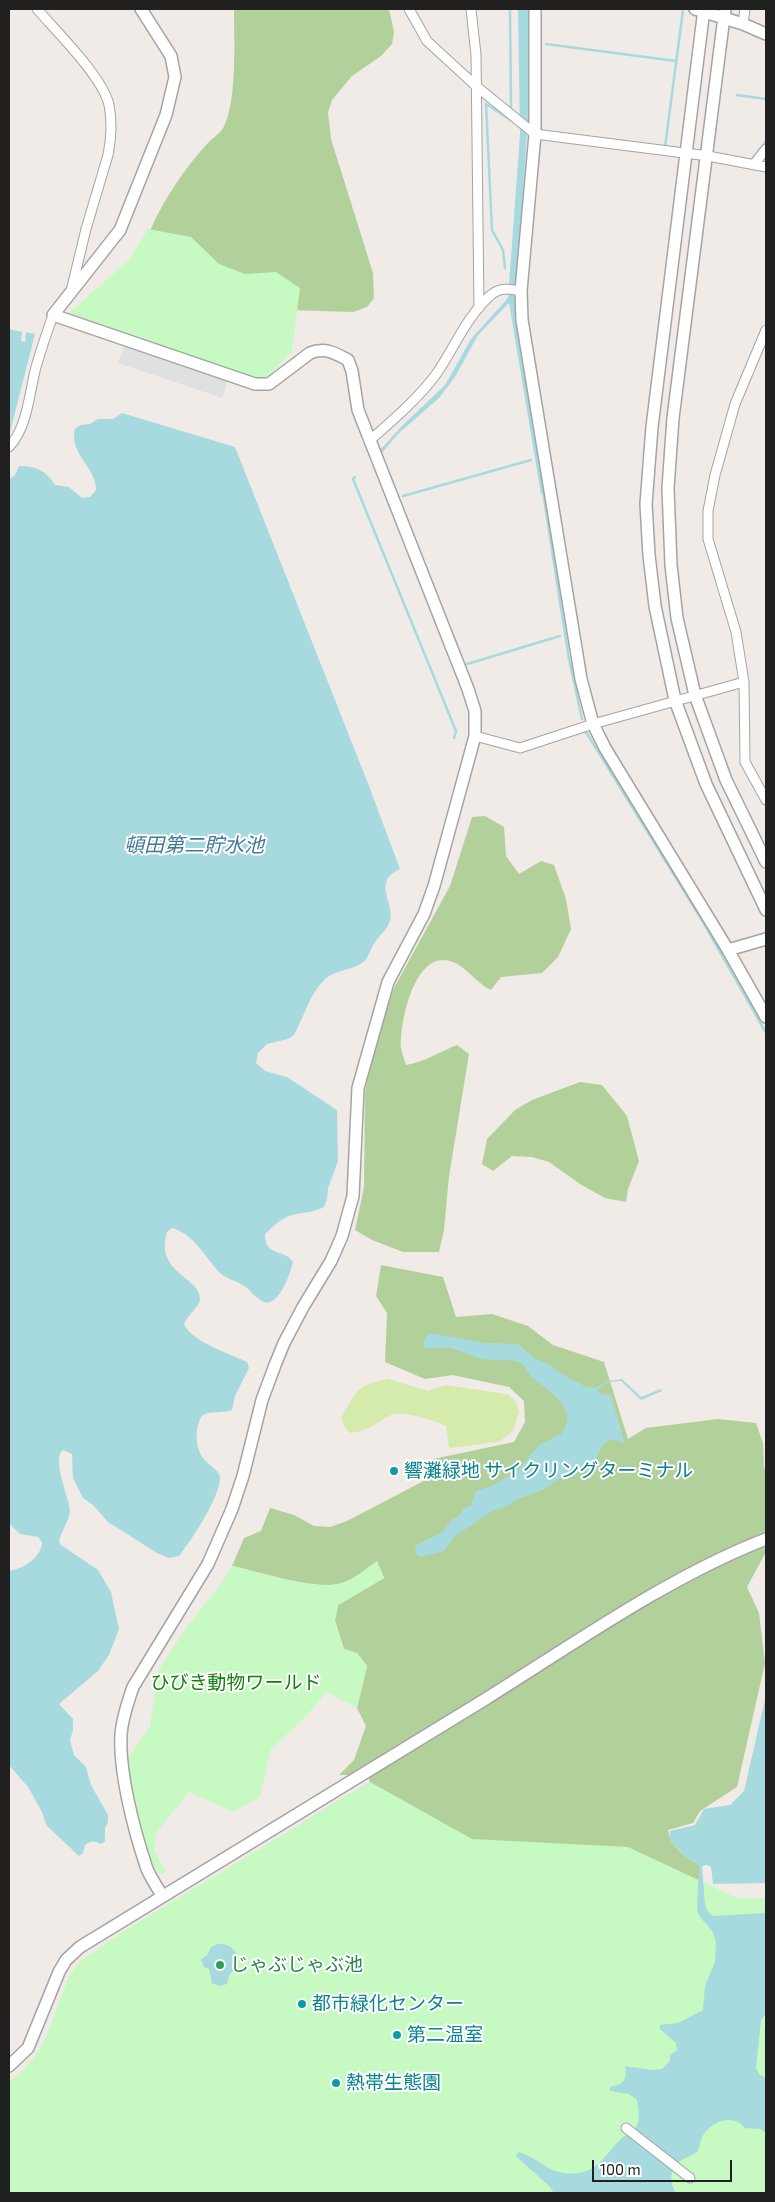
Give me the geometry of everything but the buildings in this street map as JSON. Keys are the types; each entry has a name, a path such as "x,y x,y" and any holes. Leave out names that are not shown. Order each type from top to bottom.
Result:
{"street":[{"path":"37,9 90,71 108,104 111,144 86,228 71,291"},
{"path":"9,447 23,421 36,367 53,315 120,230 166,115 175,77 171,56 141,9"},
{"path":"409,9 427,40 476,86 535,134 687,155 708,156 755,163 766,167"},
{"path":"470,9 476,55 479,308"},
{"path":"535,9 535,134 521,291 524,330 581,679 593,724 605,748 728,950 766,1017"},
{"path":"743,24 745,9"},
{"path":"766,34 725,14 701,10 687,155 653,418 646,504 655,606 675,700 706,784 766,910"},
{"path":"725,14 673,418 668,488 671,565 677,618 695,694 726,780 766,862"},
{"path":"755,163 766,149"},
{"path":"371,446 436,374 479,308 492,294 502,288 521,291"},
{"path":"53,315 255,384 268,384 310,353 325,350 348,360 352,371 358,410 371,446 466,681 475,711 475,736 434,886 424,914 388,982 358,1088 353,1196 342,1236 331,1261 303,1307 281,1351 262,1400 244,1476 208,1564 133,1687 126,1706 121,1734 122,1764 128,1798 146,1867 162,1896"},
{"path":"766,330 735,404 715,476 708,511 708,539 736,632 744,682 745,762 766,800"},
{"path":"475,736 520,748 593,724 695,694 744,682"},
{"path":"728,950 766,939"},
{"path":"9,2066 28,2048 59,1972 66,1960 80,1947 293,1819 652,1596 728,1554 766,1539"},
{"path":"626,2128 690,2178"}],"green space":[{"path":"234,9 389,9 394,32 392,44 381,56 352,76 332,100 328,112 331,139 373,273 374,298 367,307 353,312 256,309 149,234 160,210 182,175 207,144 222,130 225,124 229,113 233,84"},
{"path":"148,229 191,237 219,264 245,274 276,272 300,288 292,351 271,374 269,380 259,382 68,314 129,260"},
{"path":"485,816 504,827 506,856 519,874 541,861 554,865 566,899 571,929 558,957 542,973 501,977 491,990 457,964 443,960 433,963 424,970 416,981 410,994 401,1036 401,1047 406,1065 426,1059 457,1045 469,1054 449,1176 444,1230 439,1252 403,1252 372,1240 355,1230 364,1187 365,1093 371,1057 394,988 450,886 472,817"},
{"path":"580,1082 602,1085 627,1116 639,1161 628,1189 626,1202 605,1198 580,1184 549,1162 532,1157 512,1156 493,1171 482,1164 487,1139 515,1110 532,1100"},
{"path":"381,1265 443,1277 456,1317 492,1314 528,1326 553,1345 604,1362 628,1439 646,1428 718,1419 756,1423 763,1443 766,1472 766,1552 747,1587 759,1613 765,1663 737,1787 700,1811 693,1823 668,1830 675,1847 699,1865 699,1895 302,1823 370,1782 366,1769 354,1775 339,1775 354,1760 366,1726 357,1708 367,1666 357,1653 344,1649 335,1621 338,1605 384,1578 377,1561 348,1580 338,1584 327,1585 285,1579 232,1566 244,1538 261,1531 270,1508 294,1515 314,1526 330,1527 347,1521 437,1474 433,1459 514,1442 525,1422 524,1401 509,1387 453,1375 425,1379 385,1362 387,1313 376,1296"},
{"path":"388,1379 428,1391 445,1385 507,1394 516,1402 519,1412 513,1431 499,1442 449,1448 446,1426 418,1416 394,1414 366,1429 350,1433 341,1418 354,1395 369,1384"},
{"name":"ひびき動物ワールド","path":"377,1561 384,1578 338,1605 335,1621 344,1649 357,1653 367,1666 357,1708 327,1692 303,1719 271,1749 260,1797 233,1812 189,1792 156,1833 154,1850 166,1872 160,1875 148,1858 135,1810 127,1759 150,1727 158,1671 186,1628 220,1585 232,1566 300,1583 327,1585 349,1580"},
{"path":"370,1782 472,1839 628,1847 737,1898 766,1898 766,2193 9,2193 9,2081 19,2075 44,2042 70,1974 83,1959 129,1928"}],"shaded area":[{"path":"124,345 228,381 222,398 118,363"}],"water":[{"path":"518,9 529,9 530,91 515,305 545,493 541,494 509,303 478,335 455,377 439,398 398,434 382,453 380,450 445,385 471,339 508,298 520,134"},
{"path":"9,329 22,332 21,341 25,342 26,332 35,334 9,436"},
{"name":"頓田第二貯水池","path":"122,413 235,447 400,869 391,875 386,882 391,913 390,921 366,959 357,966 332,974 324,980 311,999 294,1035 288,1039 267,1044 258,1053 256,1063 265,1071 287,1077 337,1110 338,1161 328,1188 324,1207 288,1216 265,1234 266,1242 271,1250 285,1255 293,1262 279,1295 269,1302 261,1301 246,1287 219,1272 187,1235 172,1228 167,1232 165,1246 167,1257 172,1266 199,1292 199,1303 184,1325 204,1342 247,1362 249,1368 235,1396 232,1410 205,1414 201,1417 199,1423 197,1442 199,1450 207,1462 219,1474 220,1478 215,1496 204,1518 179,1556 169,1558 157,1553 108,1522 93,1505 83,1498 73,1478 72,1454 63,1450 60,1455 60,1469 70,1511 59,1541 61,1545 98,1570 111,1592 119,1629 109,1655 98,1671 59,1704 73,1719 73,1730 70,1740 74,1755 86,1767 91,1785 108,1815 105,1841 101,1844 92,1841 85,1845 83,1853 79,1856 47,1826 41,1810 28,1787 9,1765 9,1571 20,1568 31,1561 39,1553 42,1542 38,1537 20,1534 9,1523 9,479 15,475 19,466 31,467 45,473 55,485 69,487 82,498 90,497 96,490 95,482 75,446 75,429 80,425 90,424 98,419 113,419"},
{"path":"429,1333 485,1343 518,1344 536,1359 547,1363 586,1387 595,1388 609,1381 622,1379 641,1397 661,1389 662,1391 641,1400 621,1381 609,1382 596,1390 601,1394 611,1395 625,1444 617,1440 610,1440 605,1443 590,1470 560,1478 545,1489 516,1500 504,1508 494,1510 455,1536 444,1551 420,1557 415,1553 416,1545 442,1532 453,1519 461,1514 463,1509 471,1506 476,1491 494,1485 519,1469 539,1445 561,1434 566,1425 567,1417 565,1409 560,1402 531,1376 521,1363 508,1360 484,1359 450,1348 424,1347 424,1341"},
{"path":"766,1695 766,1883 713,1884 711,1867 707,1865 702,1866 705,1904 712,1916 766,1913 766,2013 761,2020 756,2068 759,2074 766,2078 766,2133 760,2129 745,2128 730,2120 724,2120 713,2125 703,2136 697,2152 680,2161 675,2166 672,2173 672,2182 677,2193 554,2193 549,2186 516,2156 518,2152 558,2172 564,2173 583,2172 597,2165 638,2124 637,2100 629,2094 610,2091 610,2087 624,2081 626,2074 625,2066 653,2070 662,2069 670,2061 670,2055 677,2050 676,2043 660,2029 660,2025 678,2023 703,2010 705,1986 715,1962 716,1943 713,1932 700,1917 697,1910 699,1865 686,1857 670,1841 670,1831 695,1825 704,1809 730,1805 744,1791"},
{"name":"じゃぶじゃぶ池","path":"218,1944 232,1948 238,1962 229,1975 227,1984 219,1986 212,1983 209,1969 204,1967 201,1960 208,1954 211,1947"}],"waterway":[{"path":"510,9 511,108"},
{"path":"665,147 683,10"},
{"path":"546,44 676,61"},
{"path":"737,95 766,99"},
{"path":"486,104 492,230 503,250 505,268"},
{"path":"486,104 514,122"},
{"path":"753,158 766,141"},
{"path":"403,496 531,460"},
{"path":"355,477 353,479 456,731 454,738"},
{"path":"543,492 569,659 582,719"},
{"path":"467,664 560,636"},
{"path":"586,732 700,917 766,1033"}],"place":[{"name":"響灘緑地 サイクリングターミナル","path":"394,1471"},
{"name":"じゃぶじゃぶ池","path":"220,1965"},
{"name":"都市緑化センター","path":"302,2004"},
{"name":"第二温室","path":"397,2035"},
{"name":"熱帯生態園","path":"336,2083"}]}
